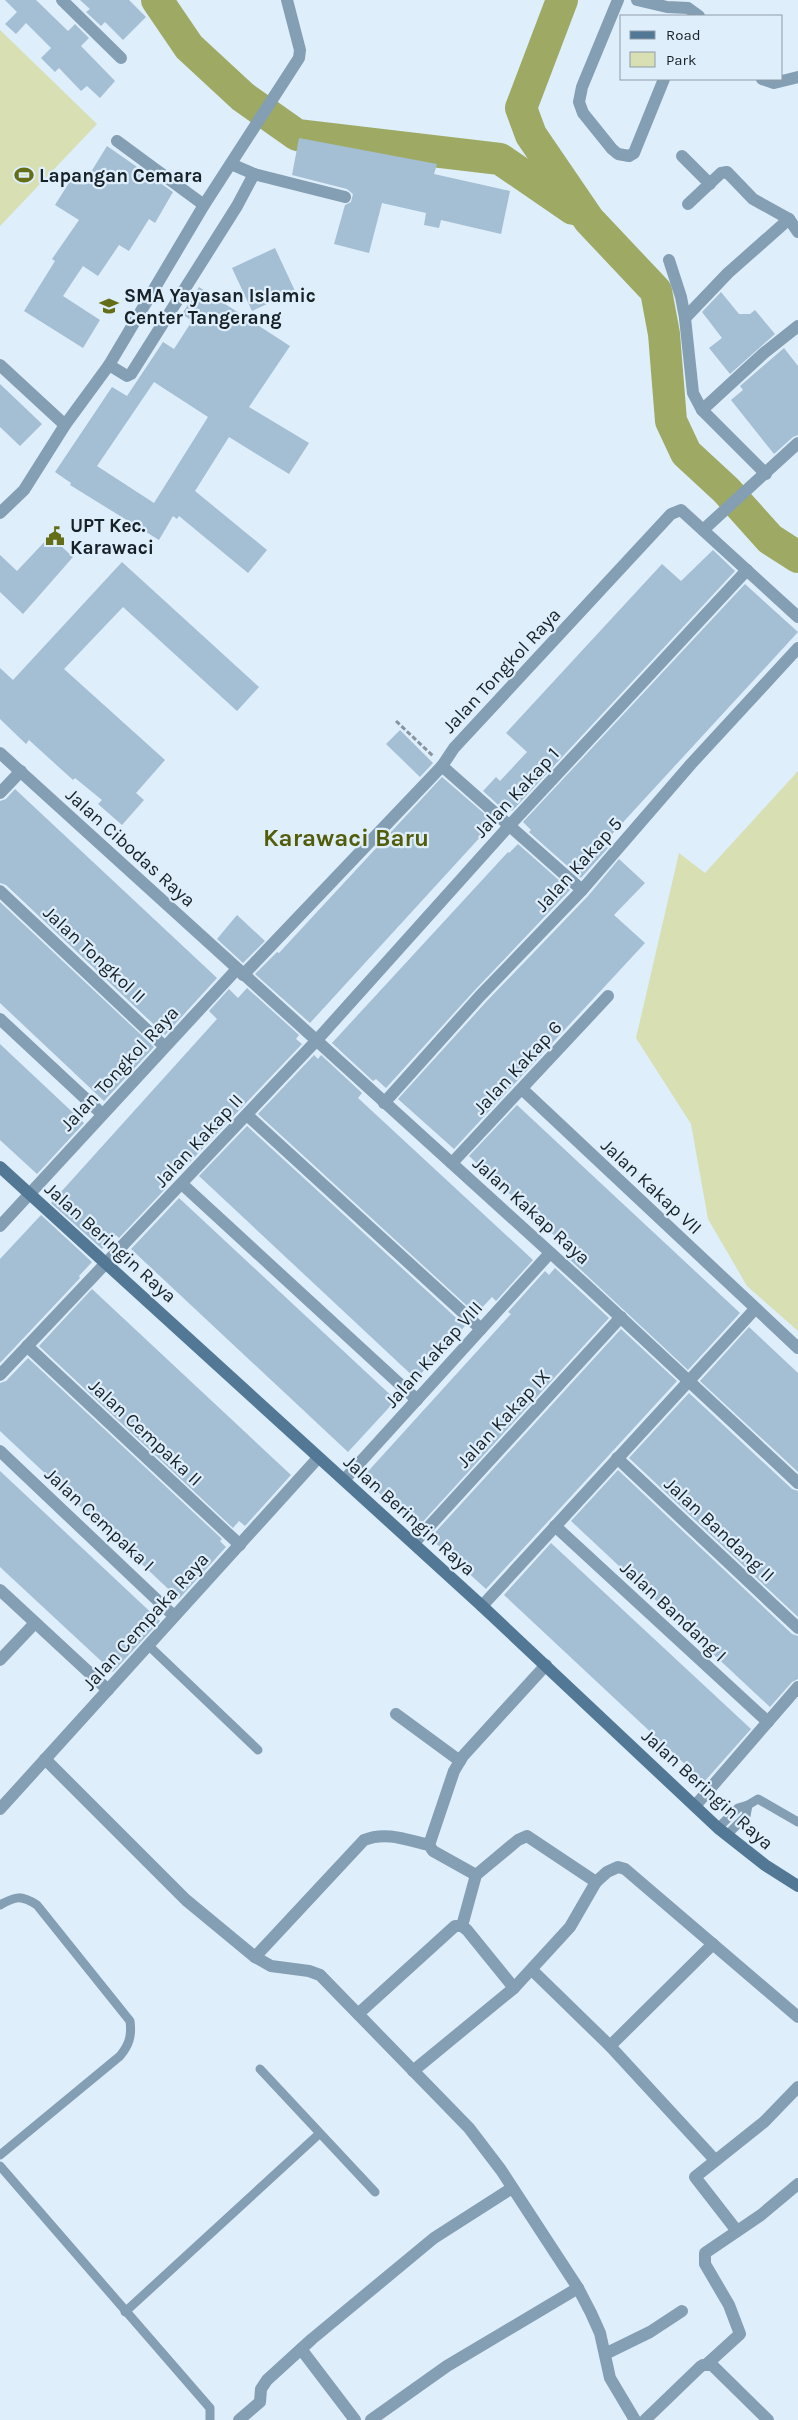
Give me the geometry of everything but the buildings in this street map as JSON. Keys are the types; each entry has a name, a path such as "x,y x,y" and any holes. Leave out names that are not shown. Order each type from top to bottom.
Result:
{"street":[{"path":"62,0 121,58"},
{"path":"0,513 24,490 65,425 109,365 204,205 299,56 300,50 287,0"},
{"path":"618,0 582,87 579,102 582,113 618,154 629,156 634,152 664,80"},
{"path":"637,0 668,8 688,8 698,15"},
{"path":"765,80 774,83 798,77"},
{"path":"117,141 204,205"},
{"path":"682,156 710,184"},
{"path":"231,164 254,174 345,197"},
{"path":"688,204 721,173 727,172 753,199 789,219 798,232"},
{"path":"109,365 127,376 131,374 232,214 254,174"},
{"path":"684,318 728,273 789,219"},
{"path":"669,260 681,297 692,393 702,410 766,474"},
{"path":"702,410 764,353 798,326"},
{"path":"0,365 65,425"},
{"path":"703,530 734,503 751,484 766,474 798,443"},
{"name":"Jalan Tongkol Raya","path":"0,1226 164,1046 240,972 442,766 454,748 671,514 681,510 798,617"},
{"name":"Jalan Kakap 1","path":"316,1041 509,826 747,570"},
{"name":"Jalan Kakap 5","path":"384,1103 480,996 582,890 691,764 798,648"},
{"name":"Jalan Cibodas Raya","path":"0,753 240,972"},
{"path":"442,766 582,890"},
{"path":"0,794 20,771"},
{"name":"Jalan Tongkol II","path":"0,890 164,1046"},
{"name":"Jalan Kakap Raya","path":"240,972 621,1317 798,1482"},
{"name":"Jalan Kakap 6","path":"452,1163 608,996"},
{"path":"0,1019 102,1114"},
{"name":"Jalan Kakap II","path":"0,1375 316,1041"},
{"name":"Jalan Kakap VII","path":"522,1089 798,1348"},
{"path":"247,1115 481,1329"},
{"name":"Jalan Beringin Raya","path":"0,1167 318,1458 414,1543 722,1832 765,1865 798,1886"},
{"path":"182,1184 417,1400"},
{"name":"Jalan Kakap VIII","path":"344,1480 550,1253"},
{"path":"482,1606 755,1309"},
{"name":"Jalan Kakap IX","path":"414,1543 621,1317"},
{"name":"Jalan Cempaka II","path":"27,1346 240,1545"},
{"name":"Jalan Cempaka I","path":"0,1451 174,1616"},
{"name":"Jalan Cempaka Raya","path":"0,1808 318,1458"},
{"name":"Jalan Bandang II","path":"617,1458 798,1628"},
{"name":"Jalan Bandang I","path":"555,1526 768,1722"},
{"path":"0,1590 108,1690"},
{"path":"0,1660 35,1623"},
{"path":"429,1845 454,1770 546,1666"},
{"path":"695,1806 798,1687"},
{"path":"396,1714 460,1761"},
{"path":"45,1759 186,1900 255,1957 271,1966 310,1971 320,1975 477,2137 578,2288 600,2333 610,2378 635,2420"},
{"path":"255,1957 364,1840 384,1835 429,1845 433,1851 476,1875"},
{"path":"462,1926 476,1875 518,1840 527,1836 596,1882"},
{"path":"413,2071 514,1988 532,1970 570,1927 596,1882 606,1872 618,1866 625,1869 798,2017"},
{"path":"358,2014 455,1926 462,1926"},
{"path":"462,1926 514,1988"},
{"path":"610,2046 713,1944"},
{"path":"532,1970 610,2046 715,2160"},
{"path":"737,2231 696,2177 760,2126 798,2087"},
{"path":"644,2420 700,2367 707,2364 740,2334 729,2304 704,2264 703,2257 705,2253 761,2215 798,2184"},
{"path":"239,2420 260,2402 260,2389 267,2380 301,2350 434,2238 512,2188"},
{"path":"371,2420 447,2366 578,2288"},
{"path":"605,2354 650,2332 682,2311"},
{"path":"301,2350 355,2420"},
{"path":"707,2364 712,2365 768,2420"}],"lane":[{"path":"148,1645 258,1750"},
{"path":"722,1832 738,1808 748,1806 758,1799 798,1822"},
{"path":"0,1905 12,1898 25,1897 37,1905 130,2021 132,2032 130,2040 120,2056 0,2155"},
{"path":"260,2069 375,2192"},
{"path":"125,2312 319,2134"},
{"path":"0,2166 210,2408 210,2420"}],"path":[{"path":"396,721 442,766"}],"green space":[{"name":"Lapangan Cemara","path":"0,30 97,124 0,226"},
{"path":"798,771 798,1331 747,1286 708,1219 691,1124 636,1038 679,853 705,873"}],"waterway":[{"path":"157,0 189,47 243,97 297,135 500,159 573,209"},
{"path":"562,0 521,108 531,135 589,220 656,291 664,334 671,421 686,453 726,490 770,539 798,557"}],"place":[{"name":"Lapangan Cemara","path":"24,175"},
{"name":"SMA Yayasan Islamic Center Tangerang","path":"109,306"},
{"name":"UPT Kec. Karawaci","path":"55,536"}],"district":[{"name":"Karawaci Baru","path":"346,838"}]}
